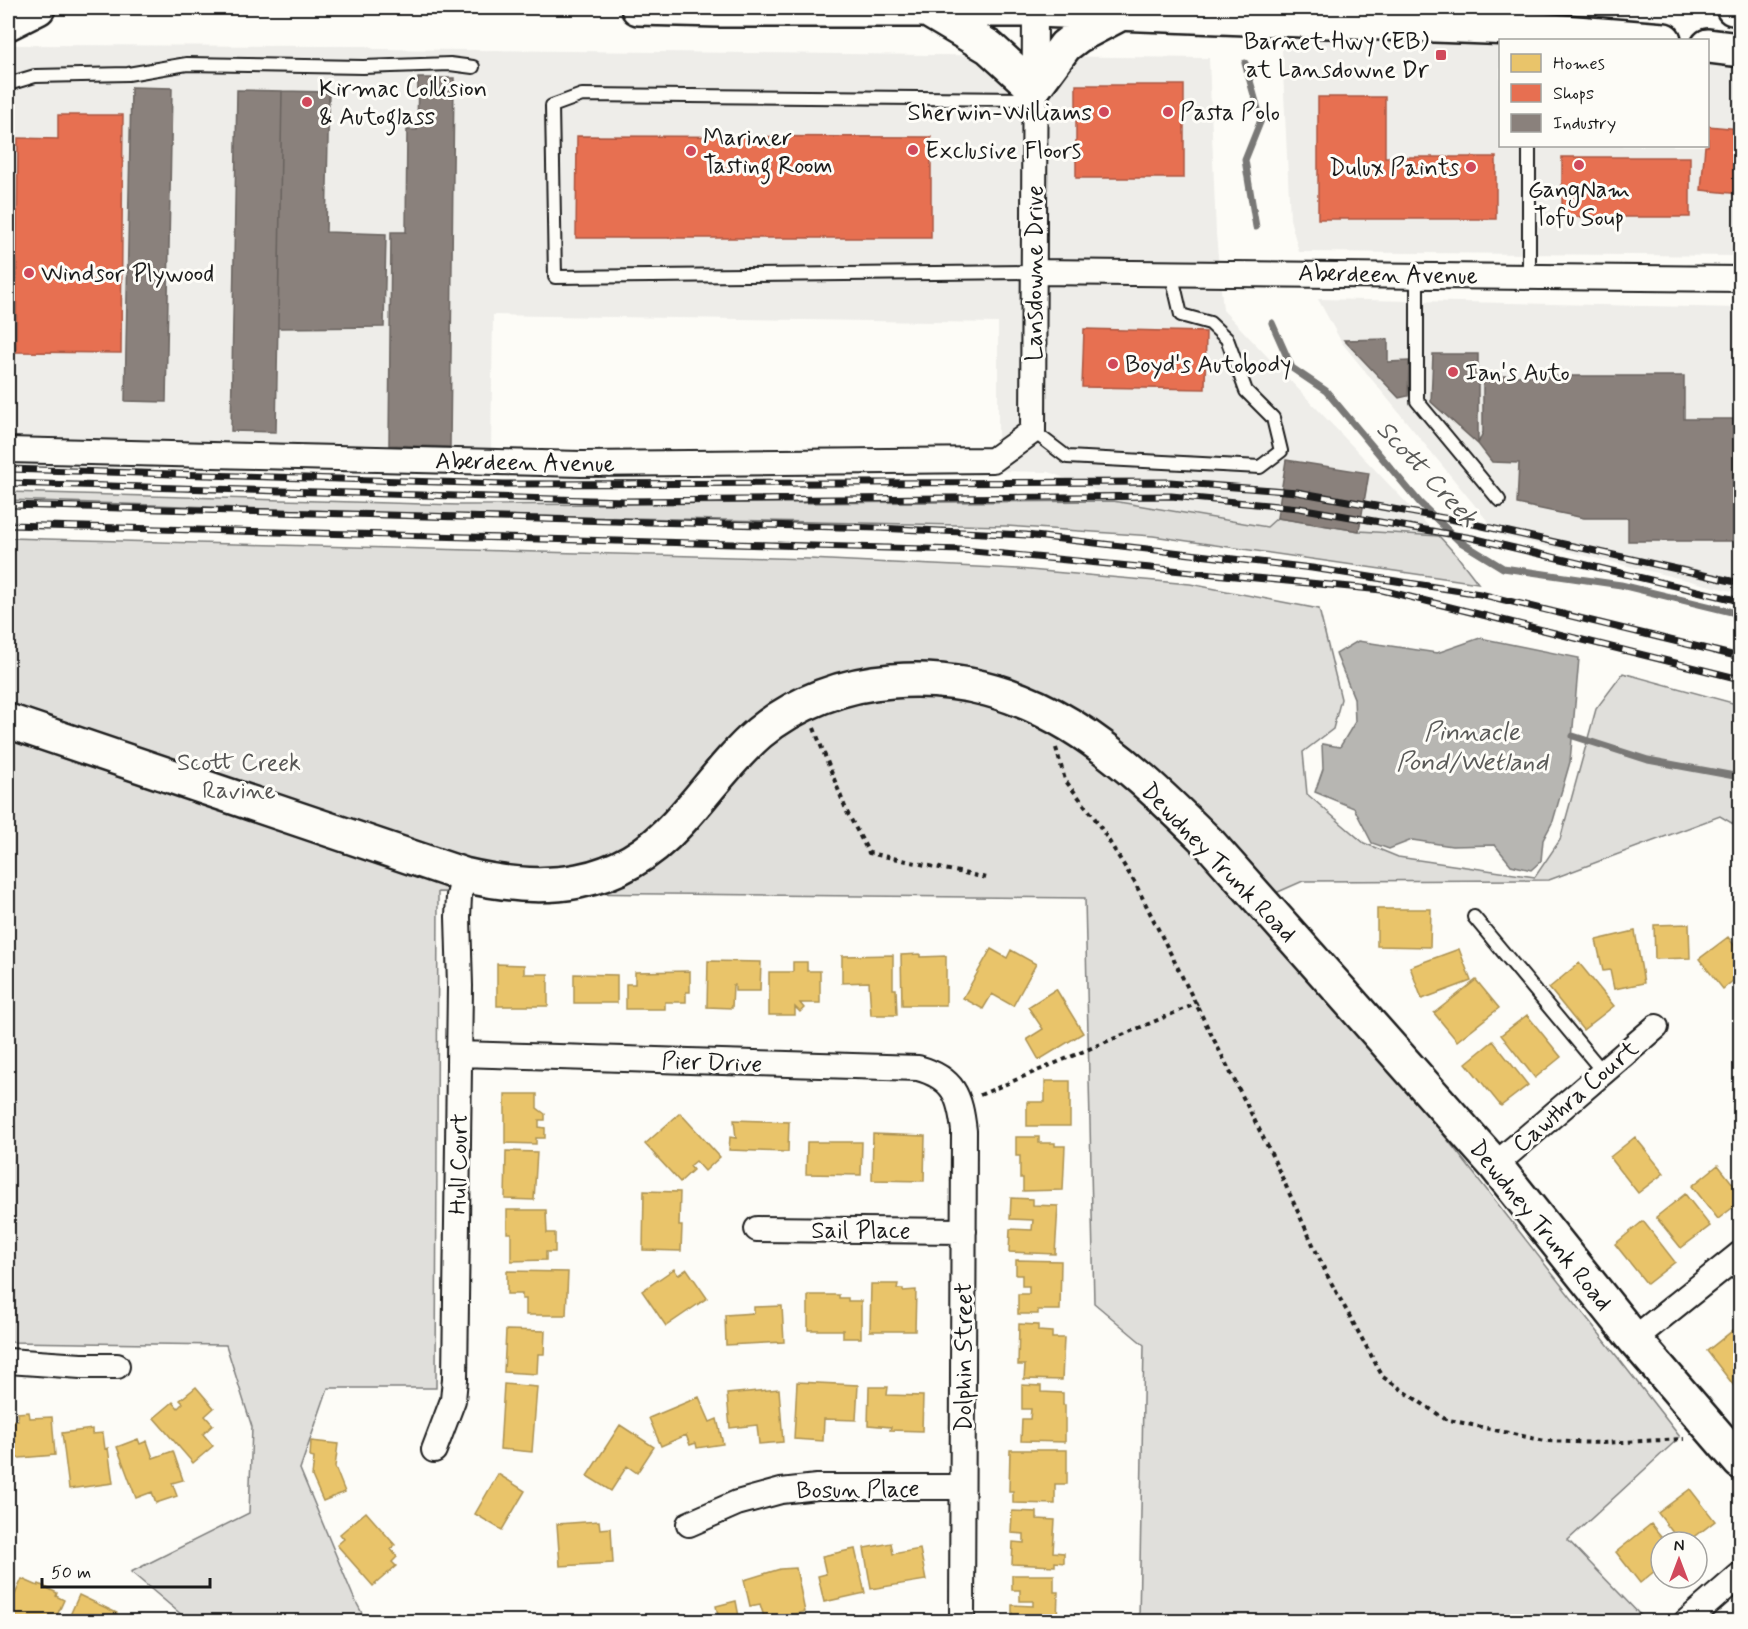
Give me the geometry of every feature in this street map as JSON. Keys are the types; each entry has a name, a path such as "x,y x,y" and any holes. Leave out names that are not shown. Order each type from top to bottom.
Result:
{"main road":[{"path":"8,23 39,8"},
{"path":"638,8 1035,8 1502,28 1637,39"},
{"path":"1733,8 1740,8"},
{"path":"925,9 989,47 1034,94 1065,46 1078,36 1123,12"},
{"path":"1709,46 1740,50"},
{"name":"Dewdney Trunk Road","path":"8,721 464,875 509,884 548,886 587,880 624,866 651,849 677,825 731,760 761,732 785,714 822,696 877,682 923,679 992,689 1026,701 1048,712 1106,749 1162,797 1211,845 1495,1165 1634,1339 1740,1462"}],"street":[{"name":"Lansdowne Drive","path":"1034,431 1035,8"},
{"name":"Aberdeen Avenue","path":"1035,272 1740,279"},
{"name":"Aberdeen Avenue","path":"8,450 581,464 993,460 1034,431"},
{"name":"Hull Court","path":"434,1450 453,1400 455,1379 460,1054 458,917 459,896 464,875"},
{"name":"Cawthra Court","path":"1495,1165 1656,1027"},
{"name":"Pier Drive","path":"460,1054 918,1068 933,1072 967,1094"},
{"name":"Dolphin Street","path":"962,1622 964,1131 967,1094"},
{"name":"Sail Place","path":"757,1229 964,1231"},
{"path":"1634,1339 1740,1254"},
{"path":"8,1361 117,1366"},
{"name":"Bosun Place","path":"689,1524 737,1503 781,1491 817,1487 962,1487"},
{"path":"1686,1622 1740,1575"}],"lane":[{"path":"8,84 35,76 128,74 187,64 363,67 450,64 473,67"},
{"path":"1034,94 582,95 552,106 555,278 1035,272"},
{"path":"1529,147 1529,276"},
{"path":"1034,431 1067,457 1260,467 1281,451 1273,418 1246,391 1227,339 1210,323 1181,315 1171,272"},
{"path":"1417,274 1417,401 1499,500"},
{"path":"1474,917 1603,1072"}],"path":[{"path":"805,705 847,812 869,852 987,878"},
{"path":"1048,712 1065,780 1094,817 1135,883 1269,1147 1327,1275 1383,1377 1445,1419 1545,1441 1601,1443 1718,1437"},
{"path":"967,1094 1197,1003"}],"shaded area":[{"path":"1281,30 1499,46 1499,147 1709,147 1709,65 1740,70 1740,256 1299,252 1290,219"},
{"path":"8,45 366,46 374,49 1209,58 1216,234 1223,310 1458,557 1131,505 1049,472 998,471 998,323 493,315 491,452 8,436"},
{"path":"1318,299 1740,308 1740,593 1499,535 1342,343"}],"green space":[{"path":"8,492 459,505 1113,501 1267,527 1277,518 1359,531 1439,536 1478,583 1153,536 1006,526 390,513 8,500"},
{"name":"Scott Creek Ravine","path":"8,538 809,559 1018,569 1190,584 1319,609 1341,699 1333,729 1303,752 1307,794 1364,843 1398,857 1535,877 1560,840 1596,709 1623,673 1740,705 1740,828 1720,816 1549,880 1303,881 1260,900 1680,1437 1568,1540 1646,1621 1139,1621 1144,1345 1094,1303 1085,898 438,892 436,1388 328,1388 300,1469 353,1596 366,1621 189,1621 131,1572 249,1513 252,1427 226,1345 8,1342"}],"water":[{"name":"Pinnacle Pond/Wetland","path":"1480,638 1579,658 1570,762 1553,821 1543,840 1541,861 1531,870 1511,865 1495,845 1452,846 1412,840 1389,849 1372,843 1354,808 1315,792 1323,769 1322,744 1340,747 1355,722 1354,698 1336,654 1358,641 1437,653"}],"building: Homes":[{"path":"1377,909 1431,909 1430,947 1377,946"},
{"path":"1689,924 1690,958 1655,959 1654,925"},
{"path":"1635,931 1644,983 1614,989 1610,970 1603,971 1596,940"},
{"path":"1728,937 1740,953 1740,975 1723,989 1699,959"},
{"path":"991,949 1007,958 1011,950 1036,964 1013,1006 992,994 983,1009 963,998"},
{"path":"1459,949 1471,981 1422,999 1410,967"},
{"path":"920,954 920,957 946,956 946,1005 902,1005 901,955"},
{"path":"893,955 893,989 896,989 897,1015 871,1015 869,982 842,983 842,956"},
{"path":"708,961 761,962 760,991 735,991 735,985 733,985 732,1008 707,1007"},
{"path":"793,962 807,962 807,971 820,971 820,1003 800,1003 804,1008 800,1012 795,1007 795,1015 769,1015 769,972 793,972"},
{"path":"1579,963 1614,1006 1583,1030 1549,988"},
{"path":"497,964 524,965 524,974 548,974 548,1006 497,1006"},
{"path":"690,971 690,992 686,992 686,1002 665,1002 665,1009 626,1009 626,984 635,984 635,972"},
{"path":"574,974 617,975 617,1003 574,1003"},
{"path":"1476,980 1499,1008 1457,1041 1434,1013"},
{"path":"1056,989 1083,1033 1039,1060 1027,1039 1043,1029 1028,1007"},
{"path":"1527,1015 1561,1057 1535,1078 1501,1035"},
{"path":"1493,1041 1528,1085 1501,1106 1466,1063"},
{"path":"1045,1081 1070,1081 1070,1126 1027,1126 1027,1102 1045,1102"},
{"path":"505,1094 537,1094 537,1108 545,1114 545,1120 539,1120 539,1127 545,1128 545,1138 536,1138 536,1144 505,1143"},
{"path":"680,1113 720,1157 705,1171 696,1161 690,1166 693,1170 680,1182 645,1144"},
{"path":"734,1120 789,1122 788,1152 729,1150 730,1137 736,1138"},
{"path":"873,1134 925,1136 924,1181 872,1180"},
{"path":"1016,1137 1039,1137 1039,1143 1055,1143 1055,1146 1065,1146 1063,1190 1023,1191 1023,1178 1020,1178 1020,1156 1016,1156"},
{"path":"1635,1137 1664,1173 1638,1193 1610,1157"},
{"path":"807,1142 862,1142 861,1175 806,1174"},
{"path":"506,1151 537,1152 534,1200 505,1199"},
{"path":"1718,1165 1740,1193 1740,1202 1718,1219 1692,1186"},
{"path":"644,1191 680,1192 681,1251 643,1250"},
{"path":"1685,1194 1710,1226 1681,1248 1656,1217"},
{"path":"1011,1198 1033,1199 1033,1205 1058,1206 1055,1254 1009,1252 1010,1229 1032,1230 1033,1220 1010,1219"},
{"path":"507,1210 546,1210 547,1233 555,1233 555,1252 546,1252 546,1260 511,1261 511,1233 507,1233"},
{"path":"1643,1221 1675,1262 1647,1284 1615,1244"},
{"path":"1016,1260 1061,1261 1060,1310 1038,1310 1038,1314 1018,1314 1018,1294 1029,1294 1029,1286 1022,1286 1022,1275 1016,1275"},
{"path":"674,1269 678,1275 687,1269 707,1298 666,1326 642,1291"},
{"path":"507,1271 568,1272 566,1315 526,1315 526,1299 522,1299 522,1294 507,1294"},
{"path":"871,1284 898,1284 897,1289 903,1289 903,1291 916,1290 915,1331 870,1331"},
{"path":"808,1295 839,1295 839,1298 848,1298 848,1301 861,1301 861,1338 843,1338 843,1330 808,1330"},
{"path":"782,1306 784,1342 726,1345 725,1315 754,1313 754,1307"},
{"path":"1019,1324 1038,1325 1038,1331 1052,1332 1052,1338 1064,1338 1062,1380 1024,1379 1025,1365 1018,1365"},
{"path":"1736,1328 1740,1335 1740,1382 1735,1387 1707,1351"},
{"path":"506,1330 545,1331 544,1354 538,1354 537,1374 504,1372"},
{"path":"797,1382 858,1385 856,1420 824,1419 823,1441 794,1439"},
{"path":"504,1384 537,1387 532,1452 500,1449"},
{"path":"1022,1385 1041,1386 1041,1392 1063,1393 1065,1442 1021,1441 1022,1419 1030,1419 1031,1409 1022,1409"},
{"path":"196,1387 214,1408 205,1416 213,1425 203,1434 213,1446 193,1463 154,1418 173,1402 178,1408 183,1403 180,1400"},
{"path":"869,1387 888,1387 887,1395 923,1396 922,1431 890,1430 891,1427 868,1425"},
{"path":"779,1389 783,1442 759,1444 757,1425 730,1428 727,1394"},
{"path":"699,1397 710,1422 717,1419 723,1444 697,1448 696,1443 690,1445 686,1435 661,1446 649,1418"},
{"path":"29,1412 30,1418 52,1417 55,1455 8,1459 8,1421 18,1420 17,1413"},
{"path":"620,1425 654,1447 637,1473 627,1466 611,1491 587,1476"},
{"path":"92,1429 92,1434 103,1433 105,1449 108,1448 113,1483 69,1489 62,1433"},
{"path":"138,1439 140,1444 147,1441 153,1458 173,1451 183,1480 172,1483 177,1496 156,1503 152,1492 136,1498 117,1447"},
{"path":"311,1441 338,1444 335,1467 345,1492 323,1501 312,1476 314,1458 310,1457"},
{"path":"1010,1450 1067,1450 1067,1484 1055,1484 1055,1504 1013,1503 1013,1491 1009,1491"},
{"path":"498,1474 525,1491 502,1530 475,1514"},
{"path":"1690,1489 1715,1521 1703,1530 1671,1530 1658,1513"},
{"path":"1012,1511 1037,1512 1037,1519 1055,1520 1053,1552 1064,1553 1064,1563 1055,1562 1055,1566 1012,1564 1013,1542 1024,1543 1024,1534 1011,1533"},
{"path":"366,1512 395,1545 391,1549 397,1557 392,1562 396,1566 373,1586 337,1545 344,1539 340,1534"},
{"path":"599,1521 600,1529 611,1528 613,1563 560,1566 557,1524"},
{"path":"1651,1524 1656,1530 1649,1530 1649,1576 1640,1583 1616,1552"},
{"path":"891,1543 893,1554 920,1549 926,1580 871,1589 864,1548"},
{"path":"855,1549 865,1593 824,1602 818,1576 826,1574 822,1556"},
{"path":"796,1568 805,1612 765,1620 760,1604 750,1606 744,1580 780,1569"},
{"path":"1012,1575 1054,1575 1054,1592 1058,1592 1057,1622 1012,1622 1012,1605 1033,1606 1033,1601 1020,1601 1020,1590 1012,1590"},
{"path":"22,1579 57,1593 56,1596 64,1600 54,1622 8,1622 8,1610"},
{"path":"79,1595 117,1613 113,1622 67,1622"},
{"path":"736,1601 740,1622 691,1622 718,1615 716,1606"}],"building: Shops":[{"path":"1076,85 1184,85 1184,178 1076,178"},
{"path":"1318,97 1385,97 1385,157 1496,157 1496,219 1318,219"},
{"path":"58,115 123,115 121,353 16,352 18,138 58,139"},
{"path":"1709,126 1740,129 1740,194 1701,190 1705,147 1709,147"},
{"path":"577,136 931,137 931,238 576,238"},
{"path":"1562,157 1690,157 1690,217 1562,217"},
{"path":"1084,329 1206,332 1205,389 1082,387"}],"building: Industry":[{"path":"418,78 454,78 450,447 389,445 391,232 406,232 407,130 417,130"},
{"path":"131,87 172,88 166,402 125,401"},
{"path":"237,90 282,91 276,432 231,431"},
{"path":"282,91 329,92 326,232 386,234 384,327 278,328"},
{"path":"1388,339 1388,362 1409,361 1408,396 1399,398 1344,340"},
{"path":"1433,354 1478,354 1478,444 1431,402"},
{"path":"1483,376 1684,376 1684,419 1740,419 1740,541 1628,541 1628,518 1584,518 1517,504 1519,463 1492,462 1478,444 1483,432"},
{"path":"1286,460 1369,473 1359,531 1277,518"}],"waterway":[{"name":"Scott Creek","path":"1245,63 1261,120 1245,160 1256,227"},
{"name":"Scott Creek","path":"1272,323 1292,368 1326,391 1420,503 1459,541 1503,568 1621,585 1740,614"},
{"path":"1573,736 1648,760 1740,777"}],"railway":[{"path":"8,469 505,484 1170,482 1297,492 1455,520 1740,583"},
{"path":"8,483 625,501 1171,496 1299,508 1472,538 1740,601"},
{"path":"8,505 878,528 1026,535 1312,568 1480,594 1740,657"},
{"path":"8,525 963,550 1382,590 1740,679"}],"place":[{"name":"Barnet Hwy (EB) at Lansdowne Dr","path":"1441,55"},
{"name":"Kirmac Collision & Autoglass","path":"307,102"},
{"name":"Sherwin-Williams","path":"1104,112"},
{"name":"Pasta Polo","path":"1168,112"},
{"name":"Exclusive Floors","path":"913,150"},
{"name":"Mariner Tasting Room","path":"691,151"},
{"name":"GangNam Tofu Soup","path":"1579,165"},
{"name":"Dulux Paints","path":"1471,167"},
{"name":"Windsor Plywood","path":"29,273"},
{"name":"Boyd's Autobody","path":"1113,364"},
{"name":"Ian's Auto","path":"1453,372"}]}
